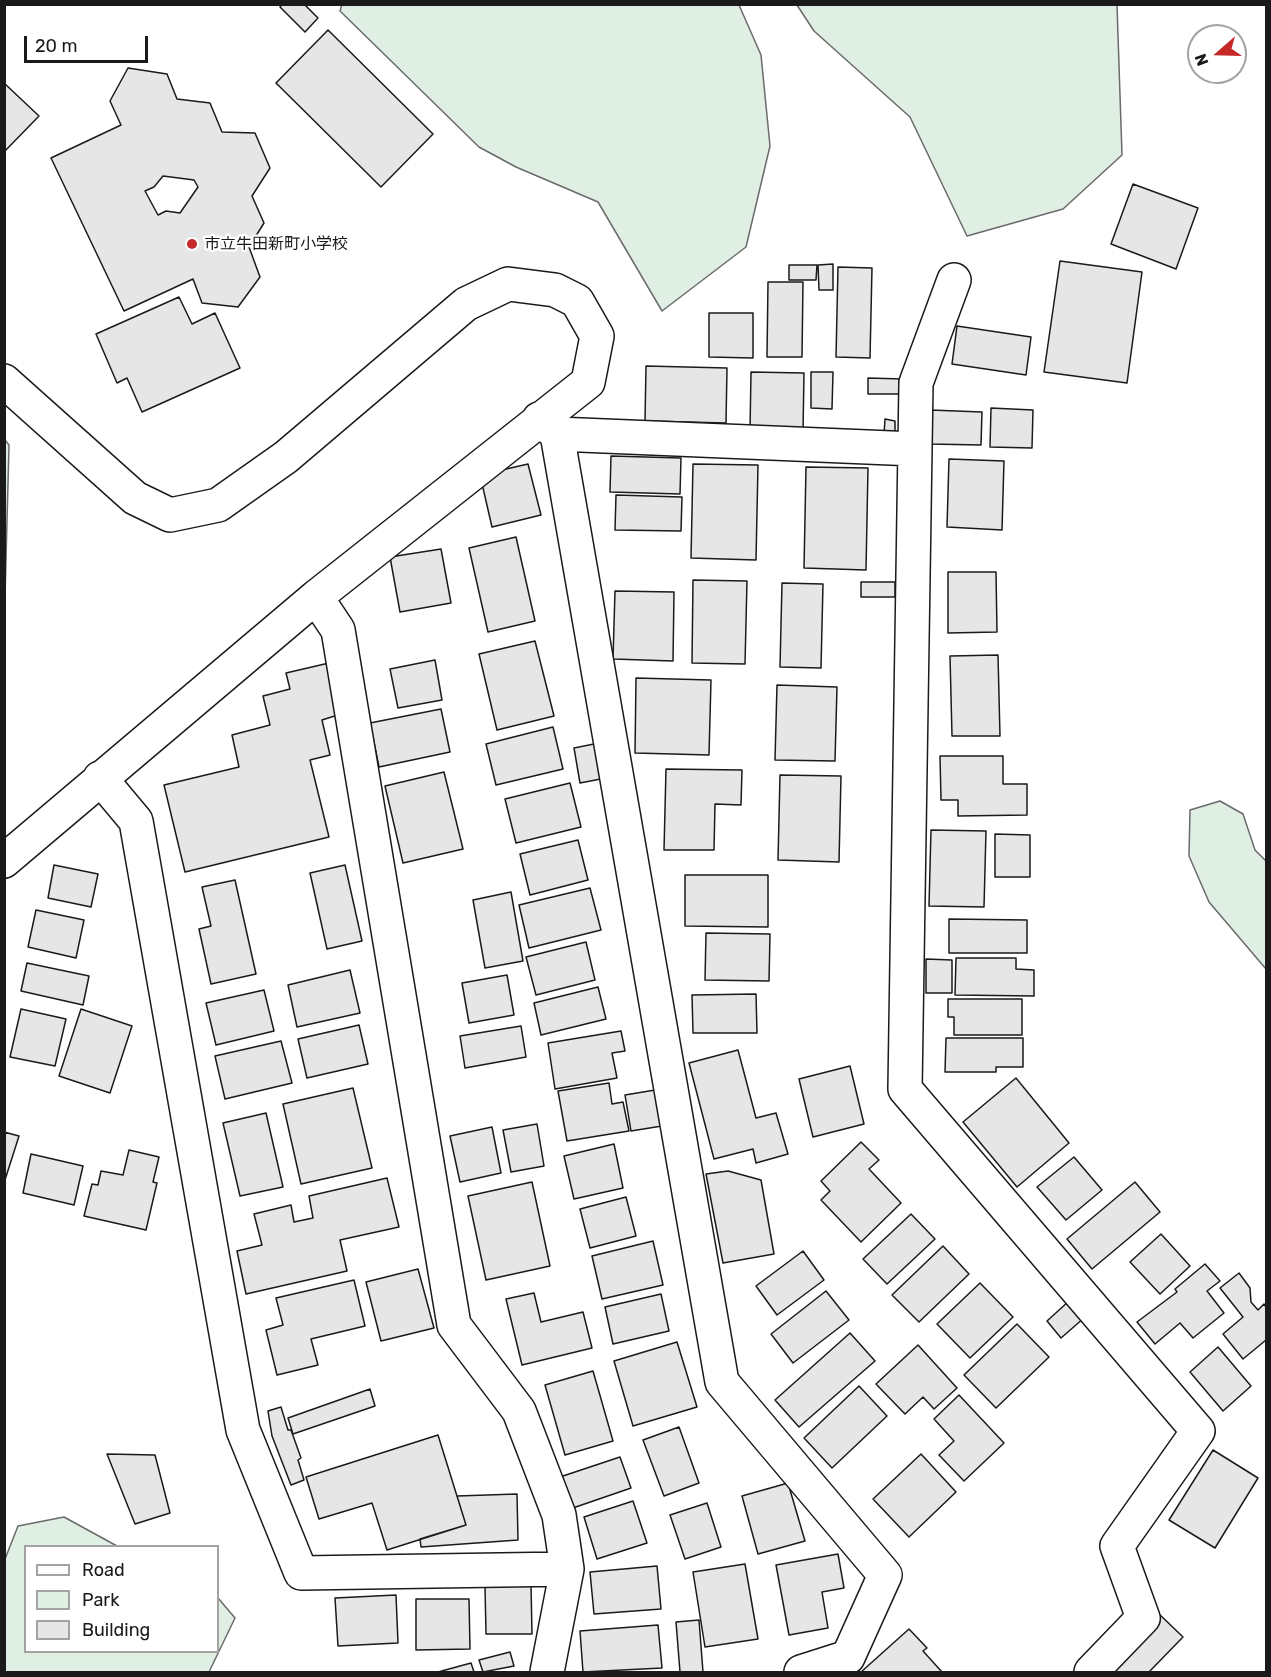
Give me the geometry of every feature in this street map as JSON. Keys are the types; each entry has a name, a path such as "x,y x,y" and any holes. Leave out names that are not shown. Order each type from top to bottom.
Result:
{"street":[{"path":"954,280 916,383 905,1089 1198,1431 1117,1545 1143,1618 1091,1672"},
{"path":"4,381 135,498 170,516 218,505 286,457 466,304 508,284 555,290 577,302 597,336 588,382 548,426 316,597 4,861"},
{"path":"548,426 915,449"},
{"path":"548,426 722,1382 885,1575 848,1657 801,1672"},
{"path":"316,597 338,630 454,1325 519,1411 559,1515 567,1569 547,1672"},
{"path":"100,778 136,821 243,1430 301,1573 567,1569"}],"green space":[{"path":"342,4 739,5 761,55 770,146 746,247 662,311 598,202 516,167 479,147 340,11"},
{"path":"797,5 1117,5 1122,155 1063,209 967,236 910,117 814,31"},
{"path":"5,440 9,445 5,598"},
{"path":"1220,801 1243,814 1255,850 1266,861 1266,969 1209,902 1189,856 1190,810"},
{"path":"64,1517 115,1545 24,1545 24,1653 218,1653 209,1672 5,1672 5,1559 18,1526"},
{"path":"219,1599 235,1618 219,1651"}],"building":[{"path":"282,4 304,4 318,18 305,32 280,7"},
{"path":"328,30 433,134 381,187 276,83"},
{"path":"128,68 167,74 177,99 210,103 222,132 255,133 270,168 252,196 264,223 249,247 260,277 238,307 202,303 193,279 124,311 51,158 121,125 110,101","holes":["163,176 194,180 198,187 180,213 166,211 158,215 145,191 154,187"]},
{"path":"4,83 39,116 4,152"},
{"path":"1133,184 1198,208 1176,269 1111,244"},
{"path":"1060,261 1142,272 1127,383 1044,372"},
{"path":"833,264 833,290 819,290 818,265"},
{"path":"789,265 817,265 816,280 789,280"},
{"path":"838,267 872,268 870,358 836,357"},
{"path":"768,282 803,282 802,357 767,357"},
{"path":"179,297 192,324 215,313 240,368 142,412 127,378 117,383 96,334"},
{"path":"709,313 753,313 753,358 709,357"},
{"path":"957,326 1031,337 1026,375 952,364"},
{"path":"646,366 727,368 726,423 645,421"},
{"path":"751,372 804,373 803,432 750,431"},
{"path":"811,372 833,372 832,409 811,408"},
{"path":"868,378 903,379 904,394 868,394"},
{"path":"991,408 1033,410 1032,448 990,447"},
{"path":"930,410 982,412 981,445 929,444"},
{"path":"885,419 895,421 895,435 884,434"},
{"path":"611,456 681,458 680,494 610,492"},
{"path":"949,459 1004,461 1002,530 947,527"},
{"path":"528,464 541,515 492,527 480,475"},
{"path":"693,464 758,465 756,560 691,558"},
{"path":"806,467 868,468 866,570 804,568"},
{"path":"616,495 682,497 681,531 615,530"},
{"path":"516,537 535,621 488,632 469,548"},
{"path":"441,549 451,603 400,612 390,557"},
{"path":"948,572 996,572 997,632 948,633"},
{"path":"693,580 747,581 745,664 692,663"},
{"path":"861,582 895,582 895,597 861,597"},
{"path":"782,583 823,584 821,668 780,667"},
{"path":"615,591 674,592 673,661 613,659"},
{"path":"535,641 554,716 497,730 479,654"},
{"path":"998,655 1000,736 952,736 950,656"},
{"path":"435,660 442,700 398,708 390,669"},
{"path":"329,663 341,714 322,720 330,755 310,760 329,837 185,872 164,785 239,767 232,735 270,725 263,696 290,689 286,673"},
{"path":"636,678 711,680 709,755 635,753"},
{"path":"777,685 837,687 835,761 775,760"},
{"path":"441,709 450,752 379,767 370,723"},
{"path":"553,727 563,769 496,785 486,744"},
{"path":"599,743 606,778 580,783 574,748"},
{"path":"940,756 1003,756 1003,784 1027,784 1027,815 958,816 958,800 941,800"},
{"path":"666,769 742,770 741,805 715,804 714,850 664,850"},
{"path":"444,772 463,849 403,863 385,786"},
{"path":"780,775 841,776 839,862 778,860"},
{"path":"570,783 581,827 516,843 505,799"},
{"path":"931,830 986,831 984,907 929,906"},
{"path":"995,834 1030,835 1030,877 995,877"},
{"path":"578,840 588,880 530,895 520,854"},
{"path":"54,865 98,874 91,907 48,898"},
{"path":"345,865 362,941 327,949 310,873"},
{"path":"685,875 768,875 768,927 685,926"},
{"path":"235,880 256,974 211,984 199,929 211,926 202,887"},
{"path":"590,888 601,930 529,948 519,905"},
{"path":"511,892 523,961 485,968 473,900"},
{"path":"36,910 84,920 76,958 28,947"},
{"path":"949,919 1027,920 1027,953 949,953"},
{"path":"706,933 770,934 769,981 705,980"},
{"path":"586,942 595,980 536,995 526,957"},
{"path":"956,958 1016,958 1016,969 1034,970 1034,996 955,995"},
{"path":"926,959 952,960 952,993 926,993"},
{"path":"27,963 89,976 83,1005 21,991"},
{"path":"350,970 360,1013 297,1027 288,985"},
{"path":"507,975 514,1015 469,1023 462,983"},
{"path":"598,987 606,1019 541,1035 534,1003"},
{"path":"264,990 274,1031 216,1045 206,1003"},
{"path":"756,994 757,1033 693,1033 692,995"},
{"path":"948,999 1022,999 1022,1035 954,1035 954,1017 948,1017"},
{"path":"21,1009 66,1019 55,1066 10,1057"},
{"path":"81,1009 132,1026 110,1093 59,1076"},
{"path":"359,1025 368,1064 307,1078 298,1039"},
{"path":"521,1026 526,1057 465,1068 460,1036"},
{"path":"621,1031 625,1051 612,1053 617,1078 555,1089 548,1043"},
{"path":"946,1038 1023,1038 1023,1067 996,1067 996,1072 945,1072"},
{"path":"281,1041 292,1083 225,1099 215,1056"},
{"path":"738,1050 756,1118 776,1113 788,1154 756,1163 753,1149 714,1159 689,1063"},
{"path":"850,1066 864,1124 813,1137 799,1079"},
{"path":"1016,1078 1069,1143 1017,1187 963,1122"},
{"path":"609,1083 612,1104 623,1102 629,1131 567,1141 558,1091"},
{"path":"353,1088 372,1168 301,1184 283,1104"},
{"path":"655,1090 662,1126 631,1131 625,1095"},
{"path":"266,1113 283,1187 240,1196 223,1123"},
{"path":"537,1124 544,1166 511,1172 503,1130"},
{"path":"492,1127 501,1173 460,1182 450,1136"},
{"path":"4,1132 19,1136 4,1183"},
{"path":"861,1142 879,1160 869,1169 901,1203 861,1242 821,1200 830,1191 821,1181"},
{"path":"614,1144 623,1188 574,1199 564,1156"},
{"path":"129,1150 159,1157 153,1182 157,1183 146,1230 84,1216 92,1184 98,1185 101,1171 123,1175"},
{"path":"31,1154 83,1166 74,1205 23,1193"},
{"path":"1074,1157 1102,1190 1066,1220 1037,1187"},
{"path":"728,1171 761,1180 774,1254 723,1263 706,1174"},
{"path":"387,1178 399,1227 340,1240 347,1271 246,1294 237,1251 262,1245 254,1214 291,1205 294,1222 313,1218 309,1196"},
{"path":"532,1182 550,1266 486,1280 468,1196"},
{"path":"1135,1182 1160,1212 1092,1269 1067,1239"},
{"path":"626,1197 636,1236 590,1248 580,1209"},
{"path":"911,1214 935,1239 887,1284 863,1259"},
{"path":"1161,1234 1190,1266 1160,1294 1130,1262"},
{"path":"653,1241 663,1285 602,1299 592,1256"},
{"path":"943,1246 969,1274 919,1322 892,1295"},
{"path":"803,1251 824,1280 777,1315 756,1286"},
{"path":"1205,1264 1220,1281 1207,1291 1224,1313 1193,1338 1180,1323 1155,1344 1137,1322 1177,1292 1175,1289"},
{"path":"418,1269 434,1328 381,1341 366,1282"},
{"path":"1239,1273 1250,1288 1251,1302 1258,1310 1264,1304 1266,1307 1266,1340 1243,1359 1223,1334 1243,1317 1220,1288"},
{"path":"354,1280 365,1326 311,1339 318,1365 277,1375 266,1330 283,1325 276,1298"},
{"path":"980,1283 1013,1317 970,1358 937,1324"},
{"path":"826,1291 849,1320 793,1363 771,1334"},
{"path":"534,1293 541,1322 583,1312 592,1348 522,1365 506,1299"},
{"path":"661,1294 669,1331 613,1344 605,1307"},
{"path":"1069,1301 1084,1318 1061,1338 1047,1321"},
{"path":"1017,1324 1049,1357 996,1408 964,1375"},
{"path":"850,1333 875,1361 799,1427 775,1400"},
{"path":"677,1342 697,1407 633,1426 614,1361"},
{"path":"918,1345 957,1388 934,1409 923,1397 905,1414 876,1384"},
{"path":"1218,1347 1251,1386 1223,1411 1190,1372"},
{"path":"593,1371 613,1441 565,1455 545,1385"},
{"path":"859,1386 887,1416 832,1468 804,1438"},
{"path":"370,1389 375,1406 293,1434 288,1418"},
{"path":"959,1395 1004,1443 964,1481 939,1455 954,1441 934,1419"},
{"path":"281,1407 288,1430 291,1430 301,1458 298,1460 304,1480 291,1485 272,1436 268,1411"},
{"path":"679,1427 699,1483 664,1496 643,1440"},
{"path":"438,1435 466,1525 387,1550 372,1503 319,1519 306,1477"},
{"path":"1213,1450 1258,1478 1215,1548 1169,1520"},
{"path":"107,1454 155,1455 170,1513 135,1524"},
{"path":"921,1454 956,1492 909,1537 873,1499"},
{"path":"620,1457 631,1488 570,1509 560,1477"},
{"path":"788,1483 805,1541 758,1554 742,1496"},
{"path":"517,1494 518,1540 421,1547 420,1539 466,1525 457,1496"},
{"path":"633,1501 647,1543 597,1559 584,1517"},
{"path":"707,1503 721,1547 685,1559 670,1515"},
{"path":"838,1554 844,1588 822,1592 828,1628 789,1635 776,1565"},
{"path":"745,1564 758,1639 705,1647 693,1572"},
{"path":"657,1566 661,1609 594,1614 590,1572"},
{"path":"531,1585 532,1634 486,1634 485,1586"},
{"path":"396,1595 398,1643 338,1646 335,1598"},
{"path":"416,1599 469,1599 470,1649 416,1650"},
{"path":"1158,1613 1183,1637 1149,1672 1101,1672"},
{"path":"699,1620 703,1672 680,1672 676,1622"},
{"path":"658,1625 662,1668 583,1672 580,1631"},
{"path":"909,1629 927,1648 923,1651 942,1672 861,1672"},
{"path":"510,1652 514,1666 483,1672 479,1660"},
{"path":"471,1663 474,1672 438,1672"}],"place":[{"name":"市立牛田新町小学校","path":"192,244"}]}
